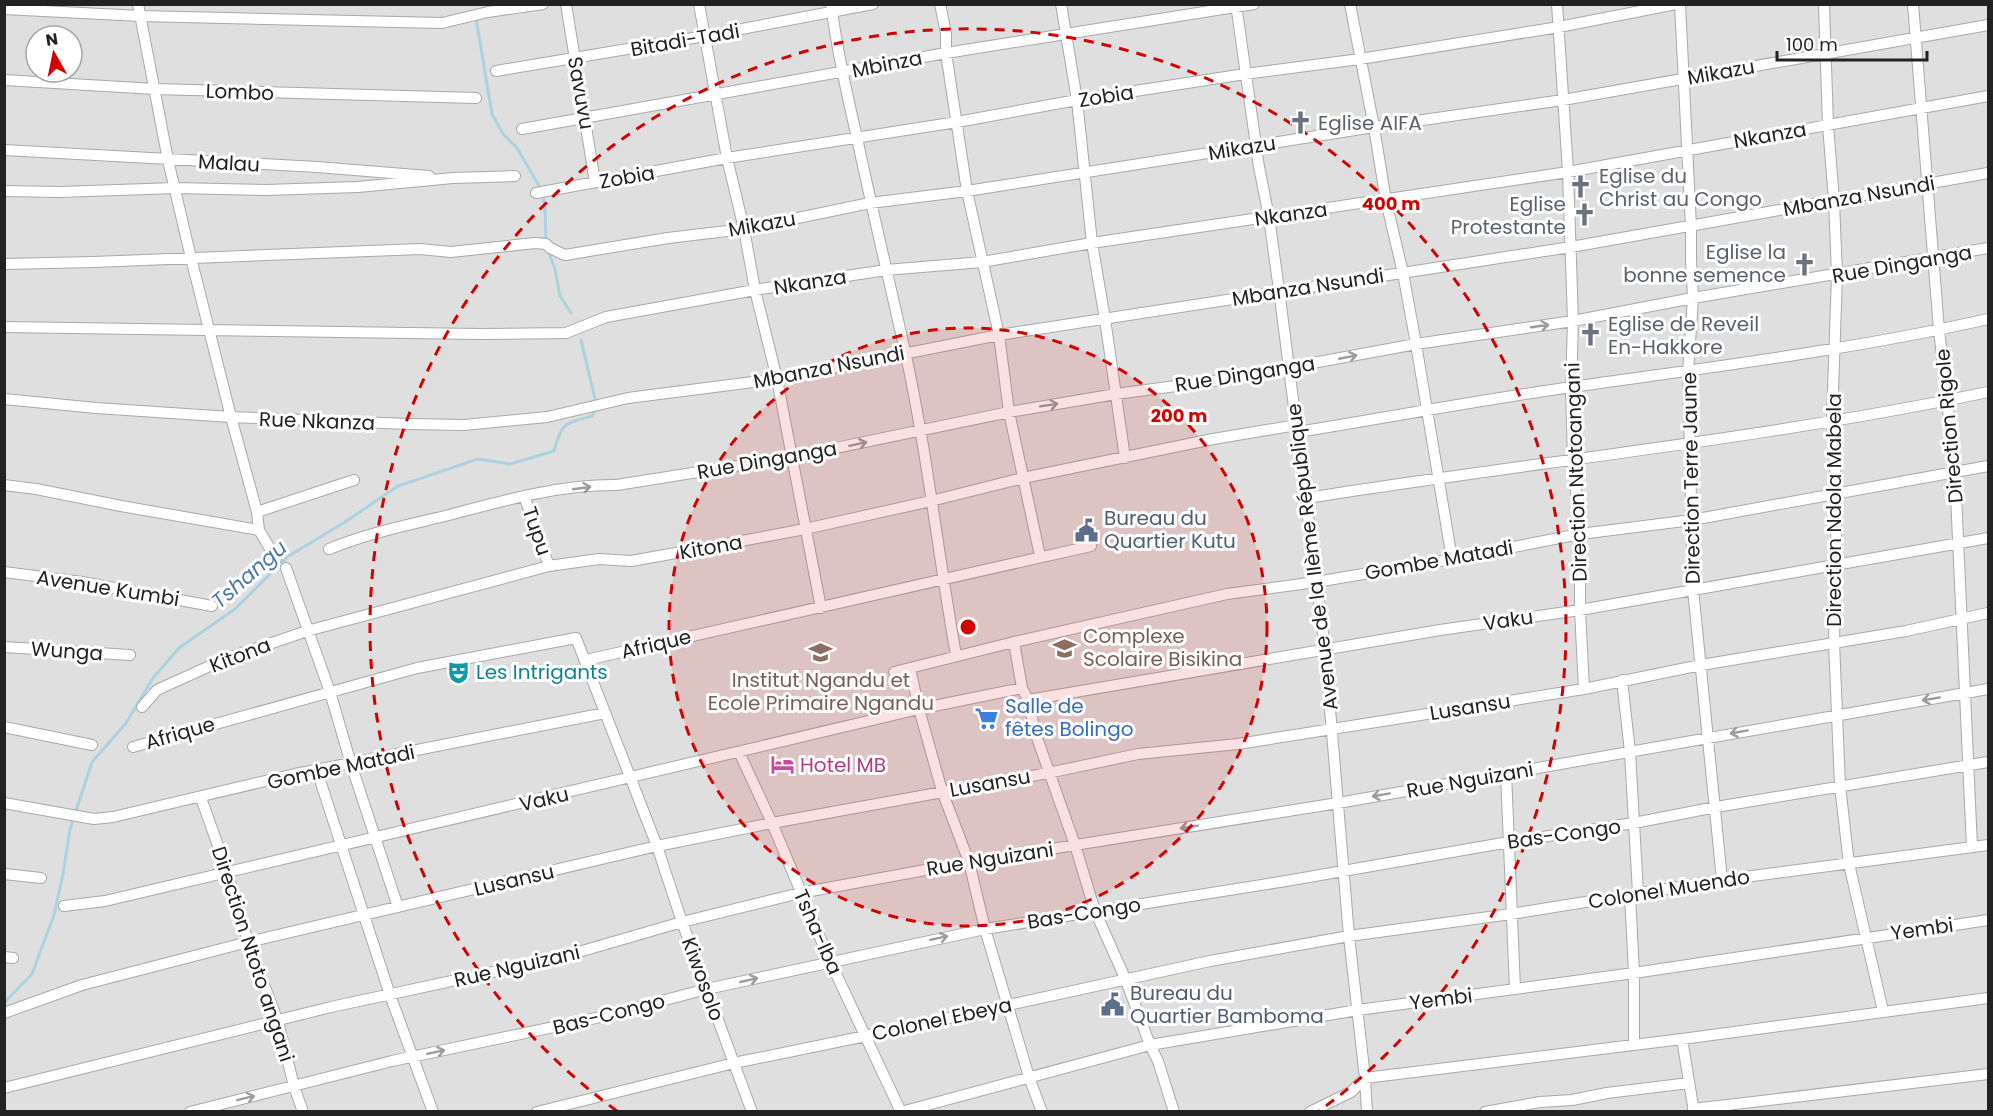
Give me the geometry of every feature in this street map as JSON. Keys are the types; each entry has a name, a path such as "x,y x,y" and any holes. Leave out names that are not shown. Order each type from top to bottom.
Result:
{"street":[{"path":"138,4 168,160 191,258 260,530 276,559"},
{"path":"4,9 141,16 442,23 488,12 543,4"},
{"name":"Savuvu","path":"566,4 595,183"},
{"path":"699,4 727,158 744,229 754,290 777,379 821,608"},
{"name":"Bitadi-Tadi","path":"496,71 705,36 832,8 873,4"},
{"path":"940,4 967,191 999,334 1009,412 1040,556"},
{"path":"1061,4 1077,100 1092,243 1125,458"},
{"name":"Mbinza","path":"522,129 946,53 1254,4"},
{"path":"1350,4 1386,201 1416,344 1452,560"},
{"name":"Direction Ntotoangani","path":"1557,4 1571,247 1573,461 1580,534 1580,610 1584,689"},
{"name":"Zobia","path":"536,193 727,158 857,139 1077,100 1360,59 1559,27 1678,4"},
{"name":"Direction Terre Jaune","path":"1678,4 1685,78 1692,227 1690,259 1693,298 1688,372 1693,590 1722,880"},
{"name":"Direction Ndola Mabela","path":"1824,4 1828,125 1837,275 1832,421 1838,495 1834,642 1839,786 1848,864 1883,1011"},
{"name":"Direction Rigole","path":"1913,4 1939,330 1955,474 1972,847"},
{"name":"Avenue de la IIème République","path":"1236,6 1290,368 1325,649 1349,936 1365,1078 1366,1112"},
{"path":"832,8 842,72 921,431 942,578 956,655"},
{"name":"Mikazu","path":"191,258 420,249 451,252 535,243 546,244 565,255 668,238 744,229 870,203 967,191 1256,145 1563,100 1989,25"},
{"name":"Lombo","path":"4,80 155,89 476,98"},
{"name":"Nkanza","path":"4,327 209,328 480,334 566,333 606,317 754,290 886,270 982,262 1092,243 1386,201 1568,172 1989,96"},
{"name":"Malau","path":"4,150 381,171 453,178"},
{"name":"Mbanza Nsundi","path":"628,398 777,379 999,334 1571,247 1989,173"},
{"path":"4,191 357,188 453,178 515,176"},
{"name":"Rue Dinganga","path":"329,549 386,529 524,496 617,485 792,457 1009,412 1116,394 1221,380 1416,344 1573,321 1693,298 1989,248"},
{"path":"4,264 191,258"},
{"name":"Kitona","path":"142,707 157,690 225,659 307,631 549,566 599,559 631,561 805,529 1023,478 1213,439 1426,412 1571,387 1688,372 1939,330 1989,319"},
{"path":"1307,498 1573,461 1832,421 1989,392"},
{"name":"Rue Nkanza","path":"4,399 231,417 464,424 547,417 628,398"},
{"name":"Gombe Matadi","path":"894,672 956,655 1227,594 1452,560 1580,534 1692,520 1989,466"},
{"path":"257,512 354,480"},
{"path":"4,485 260,530"},
{"name":"Tupu","path":"524,496 549,566"},
{"name":"Vaku","path":"1028,700 1440,630 1580,610 1989,538"},
{"name":"Afrique","path":"133,747 417,668 573,637 578,640 586,660 1091,546"},
{"path":"286,568 330,692 398,907"},
{"name":"Avenue Kumbi","path":"4,572 82,582 212,606"},
{"name":"Lusansu","path":"4,1013 82,985 248,942 657,846 1138,754 1238,744 1584,689 1701,664 1906,631 1989,614"},
{"path":"1014,642 1022,688 1028,700 1048,773 1075,845 1095,911 1158,1061 1174,1112"},
{"name":"Wunga","path":"4,647 130,655"},
{"name":"Kiwosolo","path":"586,660 629,778 657,846 682,922 752,1112"},
{"path":"910,668 942,791 969,862 984,929 1029,1077 1042,1112"},
{"path":"1622,680 1630,752 1634,824 1634,1044"},
{"name":"Vaku","path":"64,906 105,901 919,709 1022,688"},
{"name":"Rue Nguizani","path":"4,1088 278,1022 331,1007 558,958 682,922 800,893 969,862 1338,803 1989,689"},
{"name":"Gombe Matadi","path":"4,803 94,819 113,817 296,774 605,713"},
{"path":"4,727 92,745"},
{"name":"Tsha-Iba","path":"739,752 772,823 830,961 901,1112"},
{"name":"Bas-Congo","path":"190,1112 414,1057 596,1018 707,989 984,929 1509,842 1634,824 1716,807 1989,762"},
{"path":"317,771 390,994 433,1112"},
{"path":"1506,773 1515,989"},
{"name":"Direction Ntoto angani","path":"201,798 227,871 248,942 278,1022 303,1112"},
{"name":"Colonel Muendo","path":"1349,936 1511,914 1722,880 1989,845"},
{"path":"4,874 41,878"},
{"name":"Yembi","path":"901,1112 1150,1046 1358,1010 1634,973 1989,920"},
{"name":"Colonel Ebeya","path":"537,1112 734,1063 1125,978 1349,936"},
{"path":"1310,1112 1351,1092 1365,1078 1989,998"},
{"path":"1682,1039 1694,1110 1989,1074"},
{"path":"1485,1112 1540,1102 1572,1100 1689,1083"}],"shaded area":[{"path":"5,5 1988,5 1988,1111 5,1111"}],"waterway":[{"name":"Tshangu","path":"476,18 492,114 503,134 517,148 541,189 545,207 546,241"},
{"name":"Tshangu","path":"548,250 555,269 560,296 571,313"},
{"name":"Tshangu","path":"581,340 596,403"},
{"name":"Tshangu","path":"4,1003 32,974 54,915 70,829 92,762 126,723 153,678 179,648 235,609 287,557 398,486 478,459 510,464 554,451 562,429 570,423 592,416 596,409"}],"place":[{"name":"Eglise AIFA","path":"1300,123"},
{"name":"Eglise du Christ au Congo","path":"1581,187"},
{"name":"Eglise Protestante","path":"1584,215"},
{"name":"Eglise la bonne semence","path":"1804,264"},
{"name":"Eglise de Reveil En-Hakkore","path":"1590,335"},
{"name":"Bureau du Quartier Kutu","path":"1086,530"},
{"name":"Complexe Scolaire Bisikina","path":"1065,648"},
{"name":"Institut Ngandu et Ecole Primaire Ngandu","path":"821,652"},
{"name":"Les Intrigants","path":"458,672"},
{"name":"Salle de fêtes Bolingo","path":"987,718"},
{"name":"Hotel MB","path":"782,765"},
{"name":"Bureau du Quartier Bamboma","path":"1112,1004"}]}
